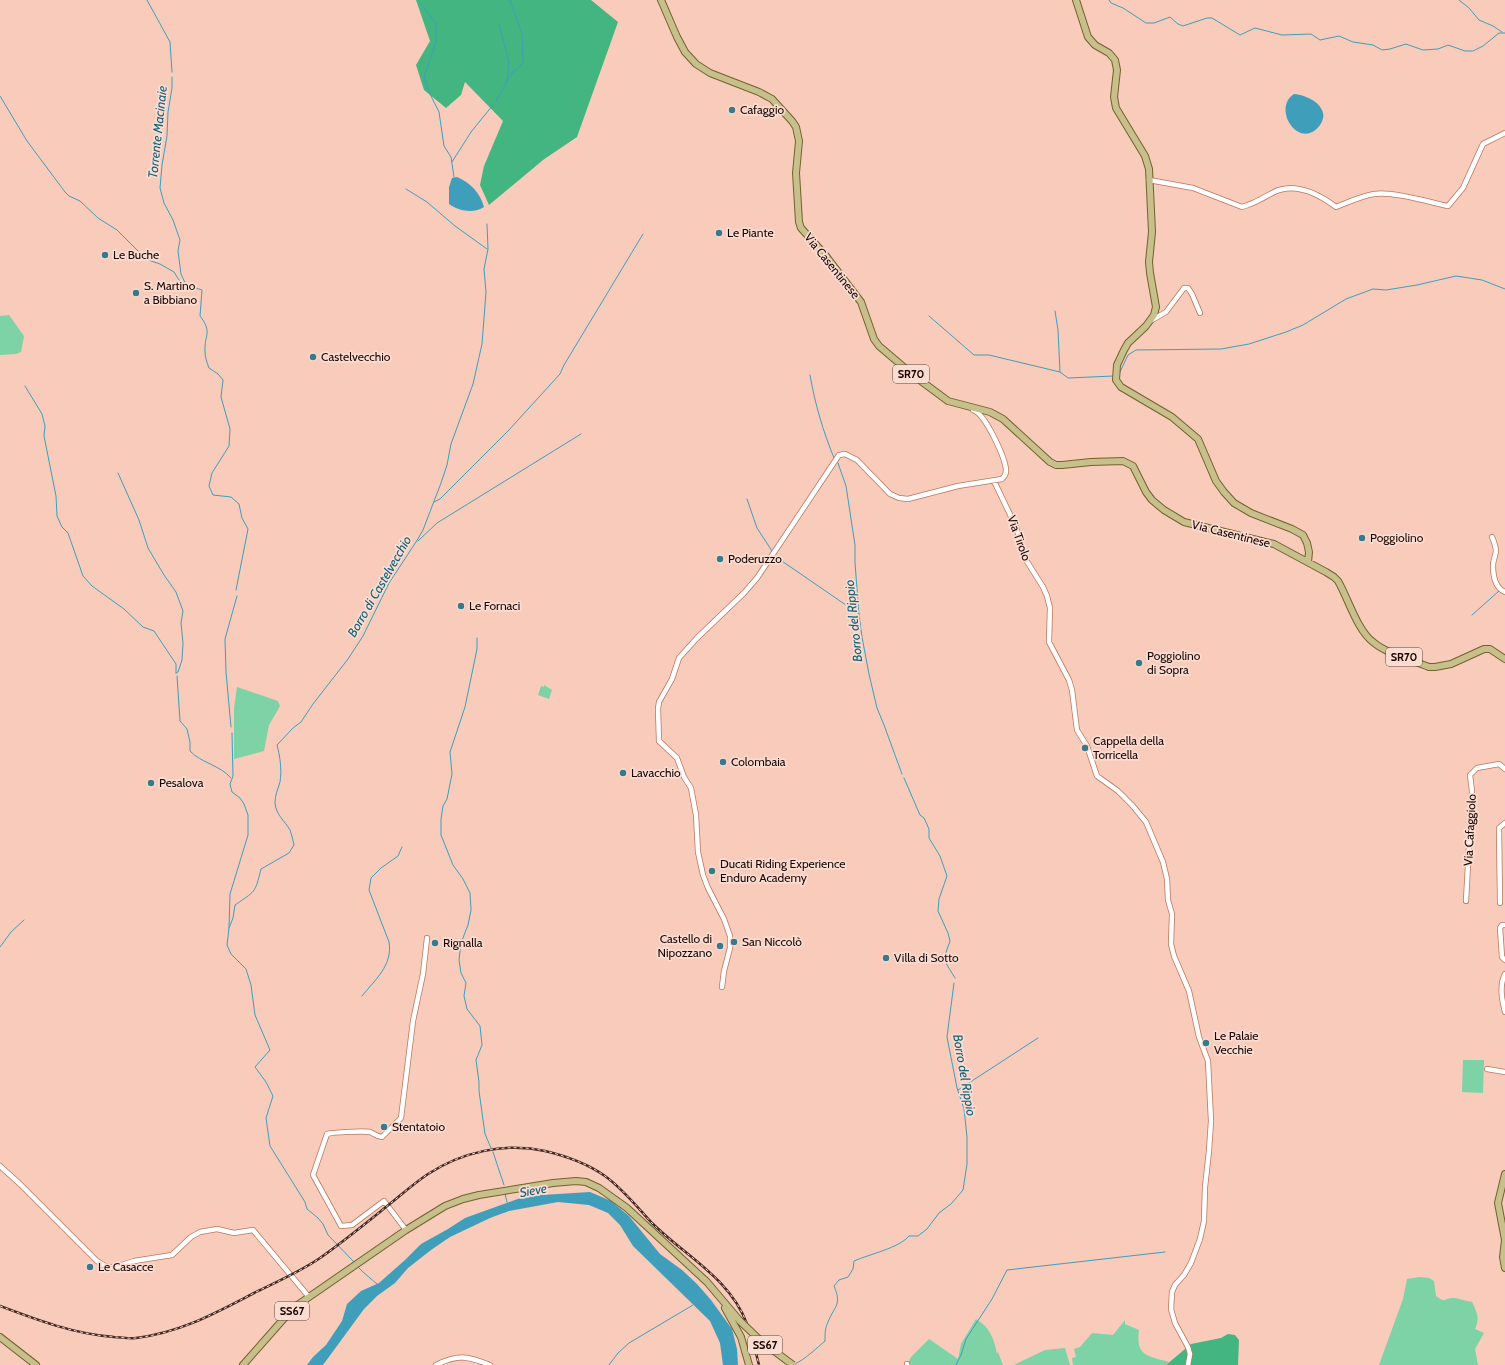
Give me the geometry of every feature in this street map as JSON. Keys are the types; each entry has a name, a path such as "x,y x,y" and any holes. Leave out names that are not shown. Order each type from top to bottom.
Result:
{"main road":[{"name":"Via Casentinese","path":"662,0 677,37 685,52 696,64 710,73 759,92 772,99 792,121 796,127 799,141 796,173 799,222 801,228 826,256 861,302 874,339 879,346 913,375 948,401 990,412 1003,419 1050,462 1056,465 1091,462 1128,462 1132,466 1152,500 1164,510 1184,522 1266,541 1334,576 1342,588 1362,629 1372,642 1384,649 1435,667 1451,664 1484,649 1490,649 1505,659"},
{"path":"1076,0 1088,37 1095,45 1109,53 1115,60 1117,70 1114,97 1116,108 1148,163 1152,232 1149,262 1156,307 1150,322 1128,343 1117,365 1116,380 1121,387 1172,417 1198,439 1216,481 1234,502 1251,513 1292,529 1303,535 1309,552 1308,562"},
{"path":"1505,1174 1498,1203 1505,1240 1502,1257 1505,1268"},
{"name":"SS67","path":"243,1365 287,1315 309,1297 433,1212 463,1199 500,1190 566,1181 586,1182 599,1188 627,1208 707,1282 740,1321 762,1342 793,1365"},
{"path":"707,1282 732,1320 741,1337 749,1365"},
{"path":"0,1337 36,1365"}],"street":[{"path":"1149,180 1193,188 1242,207 1278,190 1291,189 1306,190 1336,207 1356,199 1374,194 1386,193 1448,206 1463,188 1483,144 1505,132"},
{"path":"1150,322 1166,312 1184,288 1188,288 1192,294 1200,313"},
{"path":"722,987 724,971 730,948 730,936 724,919 703,875 698,852 696,815 691,788 684,777 677,758 659,741 659,702 672,679 679,658 757,578 839,455 845,454 857,460 890,494 899,498 908,499 958,486 1002,479 1006,475 1005,464 989,428 979,413 972,410 972,407"},
{"name":"Via Tirolo","path":"994,481 1016,527 1026,560 1047,596 1050,608 1049,642 1069,680 1072,690 1077,730 1087,746 1097,776 1118,790 1146,822 1163,862 1167,879 1168,900 1172,914 1171,944 1174,956 1189,991 1199,1037 1208,1061 1211,1121 1210,1151 1205,1187 1204,1221 1200,1239 1191,1263 1184,1275 1175,1285 1172,1292 1171,1308 1175,1323 1188,1347 1190,1354 1188,1365"},
{"path":"1492,537 1496,548 1493,564 1497,587 1505,592"},
{"name":"Via Cafaggiolo","path":"1466,901 1472,791 1470,775 1477,768 1499,764 1505,769"},
{"path":"1500,903 1499,828 1505,823"},
{"path":"1505,925 1502,925 1500,928 1502,957 1505,960"},
{"path":"406,1230 384,1201 352,1225 341,1226 313,1175 327,1134 364,1132 382,1137 400,1118 413,1021 423,974 427,938"},
{"path":"1505,974 1502,984 1502,994 1505,1012"},
{"path":"1487,1069 1505,1072"},
{"path":"0,1166 20,1184 97,1262 105,1266 113,1268 134,1261 172,1255 191,1237 200,1232 217,1229 234,1233 253,1230 309,1297"},
{"path":"436,1365 462,1356 490,1365"}],"green space":[{"path":"416,0 591,0 618,22 577,137 543,160 489,205 480,185 484,166 503,121 465,82 461,95 446,108 424,90 416,65 430,41"},
{"path":"9,315 24,336 21,352 16,354 0,355 0,316"},
{"path":"544,685 552,690 549,699 538,695 541,686 544,687"},
{"path":"237,687 278,701 280,706 269,725 264,751 234,759 234,708"},
{"path":"1463,1060 1484,1060 1483,1093 1462,1092"},
{"path":"1420,1277 1429,1278 1434,1281 1436,1296 1441,1300 1455,1298 1472,1302 1477,1315 1475,1329 1484,1333 1475,1349 1478,1365 1379,1365 1403,1299 1407,1279"},
{"path":"976,1319 985,1326 991,1334 997,1354 998,1352 1003,1365 907,1365 911,1357 929,1339 958,1359 961,1344"},
{"path":"1125,1320 1125,1324 1139,1330 1138,1339 1141,1350 1145,1354 1169,1362 1166,1365 1073,1365 1072,1358 1076,1357 1074,1349 1080,1347 1092,1333 1113,1335"},
{"path":"1228,1334 1235,1335 1239,1340 1238,1365 1166,1365 1191,1344 1221,1338"},
{"path":"1065,1348 1070,1365 1014,1365 1045,1350"}],"water":[{"path":"1294,94 1312,100 1321,108 1323,119 1320,125 1312,132 1304,134 1297,131 1287,118 1286,109 1288,101"},
{"path":"457,177 467,182 474,189 480,197 484,207 466,211 449,204 449,187 452,178"},
{"name":"Sieve","path":"590,1192 611,1201 629,1216 660,1254 682,1270 711,1300 732,1329 737,1349 738,1365 723,1365 720,1343 710,1321 633,1246 620,1225 608,1213 589,1205 558,1202 509,1211 490,1218 450,1237 408,1268 395,1283 377,1296 364,1309 323,1365 307,1365 326,1345 342,1321 347,1304 361,1291 379,1283 421,1244 465,1218 526,1196"}],"waterway":[{"name":"Torrente Macinaie","path":"147,0 170,42 172,72"},
{"path":"496,101 512,73 523,63 522,34 510,0"},
{"path":"1109,0 1111,3 1123,8 1146,23 1154,23 1170,17 1178,24 1183,26 1207,18 1212,18 1240,35 1255,28 1282,35 1311,34 1320,40 1339,36 1353,42 1373,45 1382,50 1406,44 1423,50 1438,49 1448,45 1465,51 1473,51 1483,46 1499,33 1505,33"},
{"path":"1459,0 1469,8 1479,20 1502,32"},
{"path":"422,6 436,23 436,42 424,77 429,92 439,112 444,146 451,157 454,177"},
{"path":"499,25 509,62 507,81"},
{"name":"Torrente Macinaie","path":"172,77 167,136 160,188 164,203 173,220 180,240 178,251 181,274 186,285 202,290 200,316 207,330 205,346 207,362 209,368 218,374 223,380 221,397 230,429 229,446 212,473 209,486 213,495 231,497 239,504 242,518 248,529 236,590"},
{"path":"0,96 27,141 65,192 69,196 80,201 98,218 117,230 141,254 151,261 174,272 179,280 186,285"},
{"path":"452,162 471,132 493,105"},
{"path":"406,189 427,202 455,226 487,249"},
{"name":"Borro di Castelvecchio","path":"229,928 233,918 235,905 253,891 261,869 289,853 294,845 290,830 279,814 275,803 281,773 277,745 293,728 301,722 348,659 363,636 389,583 423,530 441,483 447,465 451,444 473,384 482,344 486,292 484,269 488,249 487,224"},
{"path":"434,502 440,499 508,431 560,374 643,234"},
{"path":"1119,374 1128,355 1136,350 1221,349 1249,344 1303,325 1346,299 1373,289 1386,290 1456,276 1482,280 1505,289"},
{"path":"1055,311 1058,330 1060,372"},
{"path":"929,316 974,355 989,355 1060,372 1068,378 1114,376"},
{"name":"Borro del Rippio","path":"810,375 814,396 826,438 834,458"},
{"path":"25,386 42,414 45,426 44,436 56,496 57,516 62,527 68,533 83,576 92,586 124,609 143,627 154,631 176,664 176,673"},
{"path":"418,541 437,523 581,434"},
{"name":"Borro del Rippio","path":"838,463 846,486 855,545 859,615 869,674 877,708 902,774"},
{"path":"118,473 139,520 148,548 176,592 183,611 181,623 183,643 182,660 178,672 176,673"},
{"path":"747,499 757,528 772,551"},
{"path":"776,557 859,614"},
{"path":"1472,615 1499,591"},
{"name":"Torrente Macinaie","path":"231,727 226,672 225,639 237,596"},
{"path":"477,638 477,649 465,707 450,752 452,774 447,799 443,806 441,835 453,865 463,879 470,893 471,910 468,925 461,943 459,960 461,973 466,983 464,996 467,1009 480,1026 482,1045 476,1060 485,1134 491,1148"},
{"path":"177,676 180,721 187,729 190,742 190,751 194,755 222,770 231,778"},
{"name":"Torrente Macinaie","path":"232,733 233,776 230,784 232,792 240,798 248,815 248,835 230,894 227,945 231,954 246,969 251,985 255,1015 270,1050 255,1067 266,1082 273,1096 266,1118 270,1146 305,1202 307,1209 318,1218 323,1224 328,1235 354,1262"},
{"name":"Borro del Rippio","path":"904,778 920,815 924,818 929,829 929,838 940,856 947,876 939,899 938,911 950,941 944,958 955,978"},
{"path":"362,996 382,972 386,965 390,950 389,942 369,890 371,878 381,868 398,856 402,847"},
{"path":"0,947 11,932 24,920"},
{"name":"Borro del Rippio","path":"795,1364 825,1341 826,1327 837,1305 837,1297 834,1286 839,1280 848,1277 853,1269 854,1261 898,1244 909,1236 918,1236 927,1229 939,1213 951,1204 963,1190 967,1164 967,1137 964,1109 957,1088 947,1037 954,983"},
{"path":"958,1090 1038,1038"},
{"path":"493,1152 504,1185"},
{"path":"505,1194 507,1202"},
{"path":"956,1365 966,1339 992,1299 1007,1270 1165,1252"},
{"name":"Torrente Macinaie","path":"357,1266 377,1284"},
{"path":"609,1365 618,1353 629,1343 693,1305"}],"railway":[{"path":"0,1306 56,1326 85,1333 133,1338 169,1331 214,1314 313,1263 417,1182 441,1166 484,1151 515,1148 545,1151 561,1155 584,1164 612,1181 652,1223 706,1269 730,1293 747,1324"},
{"path":"753,1341 759,1365"}],"place":[{"name":"Cafaggio","path":"732,110"},
{"name":"Le Piante","path":"719,233"},
{"name":"Le Buche","path":"105,255"},
{"name":"S. Martino a Bibbiano","path":"136,293"},
{"name":"Castelvecchio","path":"313,357"},
{"name":"Poggiolino","path":"1362,538"},
{"name":"Poderuzzo","path":"720,559"},
{"name":"Le Fornaci","path":"461,606"},
{"name":"Poggiolino di Sopra","path":"1139,663"},
{"name":"Cappella della Torricella","path":"1085,748"},
{"name":"Colombaia","path":"723,762"},
{"name":"Lavacchio","path":"623,773"},
{"name":"Pesalova","path":"151,783"},
{"name":"Ducati Riding Experience Enduro Academy","path":"712,871"},
{"name":"San Niccolò","path":"734,942"},
{"name":"Rignalla","path":"435,943"},
{"name":"Castello di Nipozzano","path":"720,946"},
{"name":"Villa di Sotto","path":"886,958"},
{"name":"Le Palaie Vecchie","path":"1206,1043"},
{"name":"Stentatoio","path":"384,1127"},
{"name":"Le Casacce","path":"90,1267"}]}
